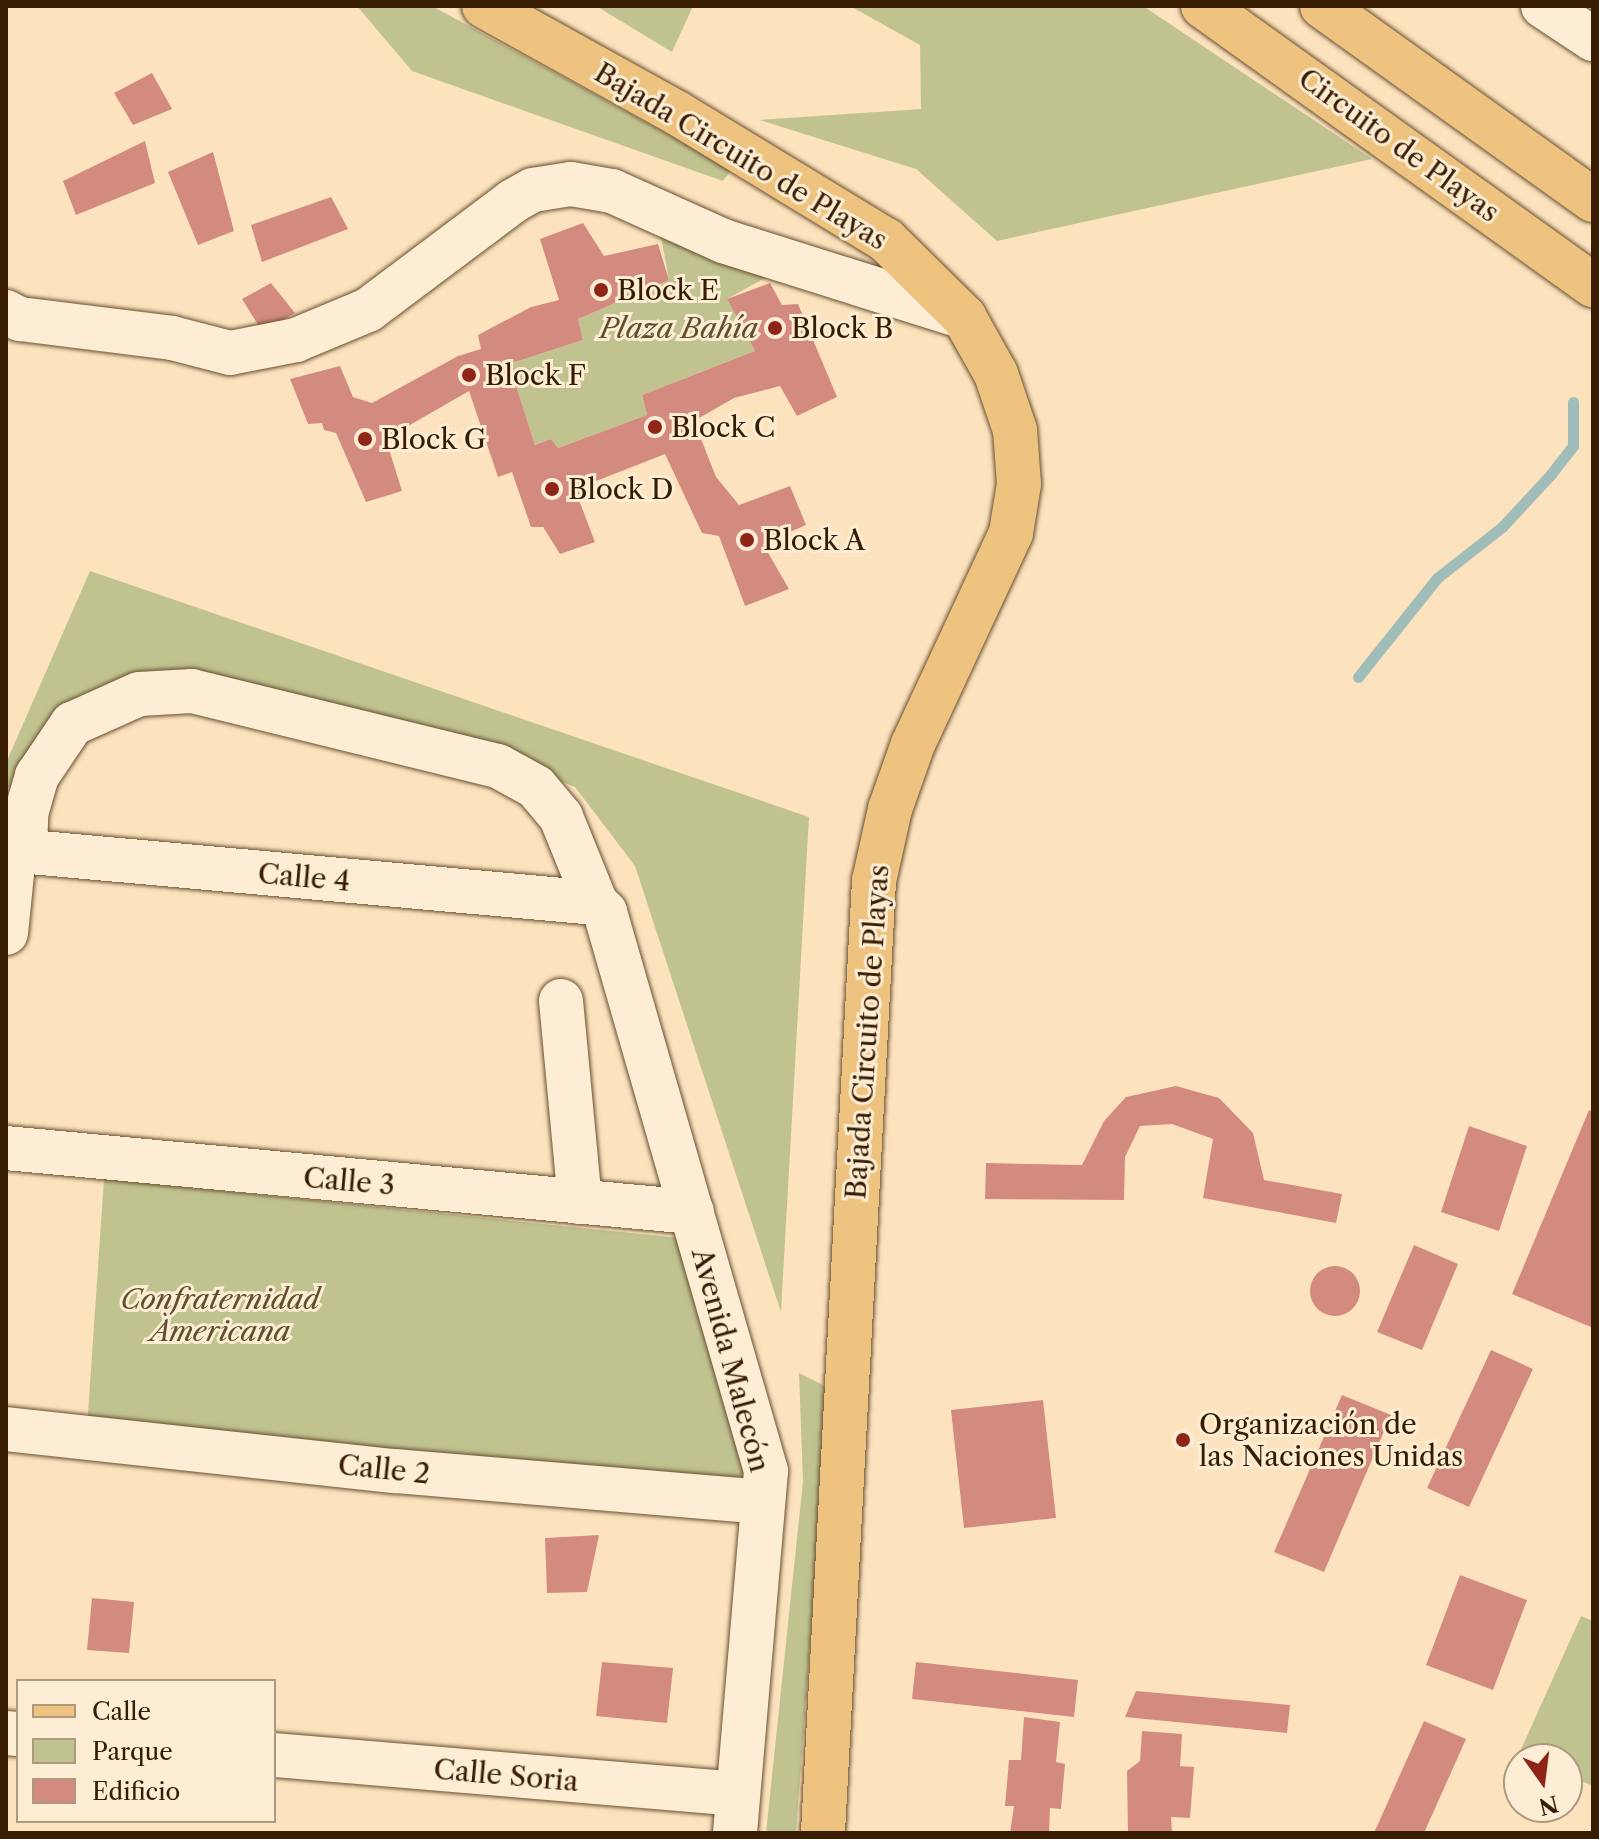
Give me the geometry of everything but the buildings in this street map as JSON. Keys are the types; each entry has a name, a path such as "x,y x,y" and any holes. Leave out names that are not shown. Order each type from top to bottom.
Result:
{"main road":[{"name":"Bajada Circuito de Playas","path":"484,6 865,225 925,274 964,317 1007,401 1019,484 1006,544 898,784 874,881 823,1833"},
{"name":"Circuito de Playas","path":"1203,6 1593,285"},
{"path":"1322,6 1593,200"}],"street":[{"path":"1543,6 1593,39"},
{"path":"1587,6 1593,21"},
{"path":"6,312 20,319 172,338 230,353 296,340 368,310 513,201 533,190 571,184 612,191 723,241 912,316 964,317"},
{"name":"Avenida Malecón","path":"6,933 26,814 37,776 72,724 139,694 192,691 498,766 522,777 561,817 596,903 605,912 766,1471 736,1813"},
{"name":"Calle 4","path":"20,853 596,903"},
{"path":"561,1001 580,1202"},
{"name":"Calle 3","path":"6,1148 692,1212"},
{"name":"Calle 2","path":"6,1429 395,1471 763,1502"},
{"name":"Calle Soria","path":"276,1755 736,1813"}],"green space":[{"path":"357,6 432,6 732,169 723,181 412,71"},
{"path":"596,6 693,6 672,52"},
{"path":"850,6 1143,6 1372,159 997,241 916,169 760,120 921,109 920,45"},
{"name":"Plaza Bahía","path":"661,237 772,274 727,299 755,351 642,395 647,415 558,448 551,439 535,445 509,364 583,340 578,319 669,280"},
{"path":"90,571 809,817 781,1312 635,866 575,787 499,756 175,669 61,721 19,792 6,786 6,763"},
{"name":"Confraternidad Americana","path":"104,1179 680,1238 749,1467 738,1479 87,1428"},
{"path":"799,1373 829,1388 796,1833 766,1833 803,1481"},
{"path":"1581,1616 1593,1621 1593,1786 1583,1782 1583,1743 1524,1743"}],"waterway":[{"path":"1358,677 1437,578 1502,527 1573,446 1573,402"}],"place":[{"name":"Block E","path":"601,290"},
{"name":"Block B","path":"775,328"},
{"name":"Block F","path":"469,375"},
{"name":"Block C","path":"655,427"},
{"name":"Block G","path":"365,439"},
{"name":"Block D","path":"552,489"},
{"name":"Block A","path":"747,540"},
{"name":"Organización de las Naciones Unidas","path":"1183,1440"}]}
